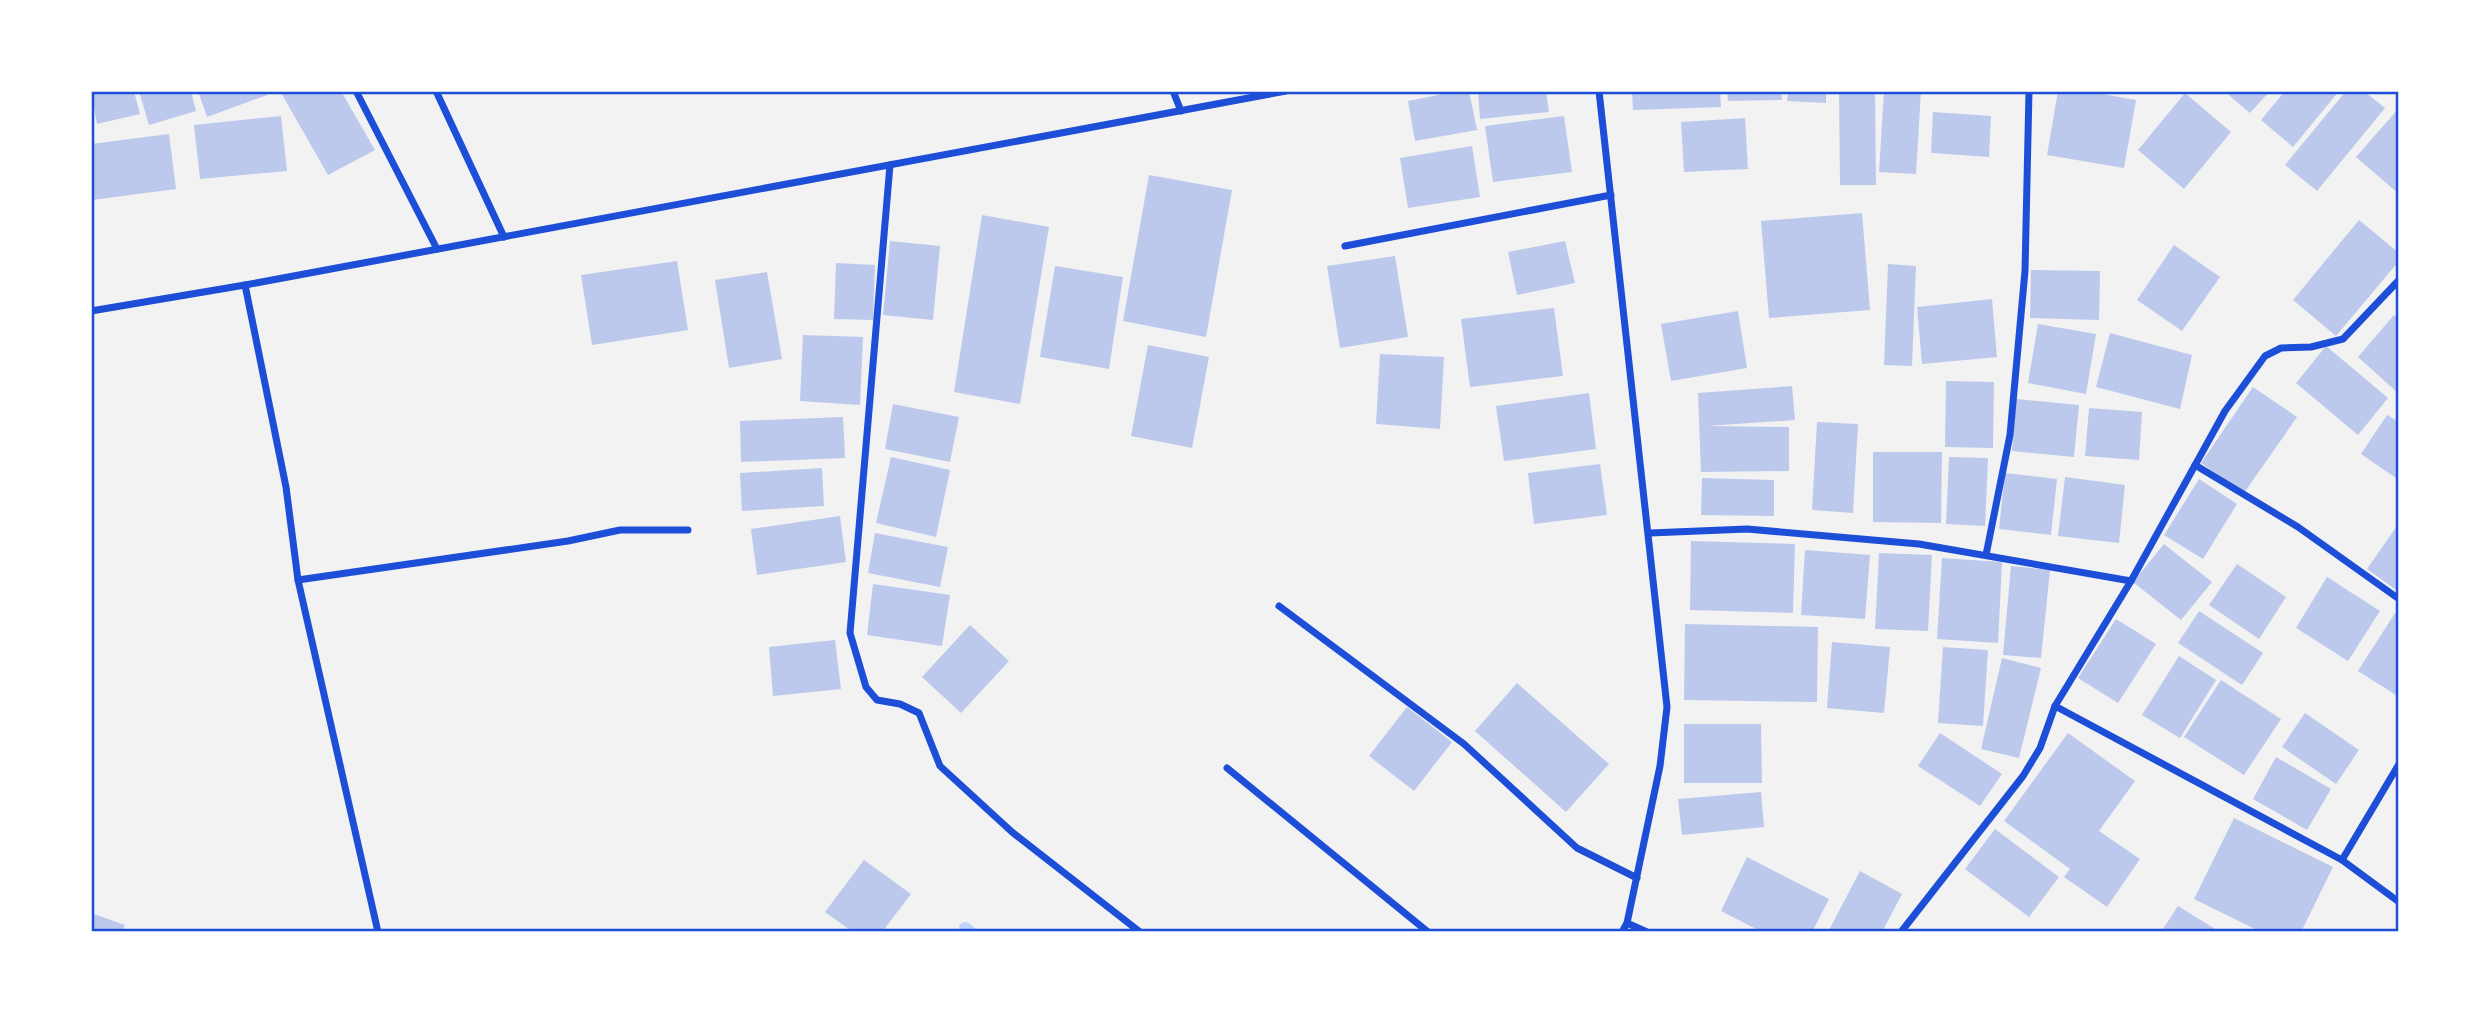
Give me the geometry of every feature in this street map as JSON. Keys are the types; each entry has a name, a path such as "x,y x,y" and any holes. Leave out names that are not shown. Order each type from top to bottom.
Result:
{"street":[{"path":"356,91 437,249"},
{"path":"436,91 504,237"},
{"path":"1173,91 1181,111"},
{"path":"91,311 245,285 1181,111 1243,95 1286,91"},
{"path":"1599,91 1650,533 1667,707 1660,766 1627,923 1622,932"},
{"path":"1986,555 2010,435 2025,271 2029,91"},
{"path":"890,165 850,632 866,687 877,700 900,704 919,713 940,766 1012,832 1140,932"},
{"path":"1345,246 1611,195"},
{"path":"1900,932 2023,776 2039,748 2054,706 2131,581 2225,411 2265,356 2281,348 2311,347 2343,339 2399,280"},
{"path":"245,285 286,487 298,580 378,932"},
{"path":"2195,465 2298,527 2399,599"},
{"path":"298,580 555,543 620,530 688,530"},
{"path":"1650,533 1747,530 1919,544 2131,581"},
{"path":"1279,606 1464,744 1577,849 1636,878"},
{"path":"2054,706 2342,860 2399,902"},
{"path":"2342,860 2399,764"},
{"path":"1227,768 1428,932"},
{"path":"1627,923 1647,932"}],"building":[{"path":"91,91 134,91 140,114 97,124"},
{"path":"139,91 191,91 196,111 149,125"},
{"path":"198,91 269,91 270,94 207,117"},
{"path":"280,91 341,91 375,150 328,175"},
{"path":"1469,91 1477,130 1415,141 1408,101"},
{"path":"1478,91 1546,91 1549,112 1480,119"},
{"path":"1632,91 1720,91 1721,107 1633,110"},
{"path":"1727,91 1781,91 1782,100 1728,101"},
{"path":"1788,91 1826,91 1826,103 1787,101"},
{"path":"1839,91 1875,91 1876,185 1840,185"},
{"path":"1884,91 1921,91 1916,174 1879,172"},
{"path":"2058,91 2086,91 2136,100 2124,168 2047,155"},
{"path":"2224,91 2270,91 2250,113"},
{"path":"2285,91 2339,91 2293,147 2261,120"},
{"path":"2346,91 2364,91 2385,108 2317,191 2285,165"},
{"path":"2185,93 2231,132 2184,189 2138,150"},
{"path":"2399,108 2399,194 2356,157"},
{"path":"1933,112 1991,116 1989,157 1931,153"},
{"path":"281,116 287,171 200,179 194,125"},
{"path":"1564,116 1572,172 1493,182 1485,126"},
{"path":"1745,118 1748,169 1684,172 1681,122"},
{"path":"169,134 176,189 92,200 91,144"},
{"path":"1472,146 1480,197 1408,208 1400,158"},
{"path":"1149,175 1232,190 1206,337 1123,321"},
{"path":"1862,213 1870,310 1769,318 1761,221"},
{"path":"982,215 1049,227 1020,404 954,392"},
{"path":"2359,220 2399,253 2399,261 2336,336 2293,300"},
{"path":"890,241 940,246 933,320 883,315"},
{"path":"1565,241 1575,283 1517,295 1508,252"},
{"path":"2174,245 2220,277 2182,331 2137,300"},
{"path":"1395,256 1408,337 1340,348 1327,266"},
{"path":"677,261 688,330 592,345 581,275"},
{"path":"836,263 875,265 873,320 834,319"},
{"path":"1888,264 1916,266 1912,366 1884,365"},
{"path":"1055,266 1123,277 1109,369 1040,357"},
{"path":"2031,270 2100,271 2099,320 2030,318"},
{"path":"767,272 782,359 729,368 715,280"},
{"path":"1992,299 1997,357 1922,364 1917,307"},
{"path":"1554,308 1563,376 1470,387 1461,319"},
{"path":"1738,311 1747,368 1671,381 1661,324"},
{"path":"2394,315 2399,319 2399,394 2358,357"},
{"path":"2038,324 2096,334 2086,394 2028,383"},
{"path":"2110,333 2192,355 2180,409 2096,387"},
{"path":"803,335 863,337 860,405 800,401"},
{"path":"1148,345 1209,357 1192,448 1131,436"},
{"path":"2326,346 2388,398 2358,435 2296,383"},
{"path":"1380,354 1444,357 1440,429 1376,424"},
{"path":"1946,381 1994,382 1993,448 1945,447"},
{"path":"1792,386 1795,420 1707,426 1789,427 1789,471 1701,472 1698,393"},
{"path":"2253,387 2297,417 2244,493 2201,463"},
{"path":"1589,393 1596,449 1504,461 1496,406"},
{"path":"2016,399 2079,405 2074,457 2012,451"},
{"path":"893,404 959,417 950,462 885,449"},
{"path":"2089,408 2142,412 2139,460 2085,456"},
{"path":"2387,415 2399,422 2399,480 2361,454"},
{"path":"843,417 845,458 741,462 740,421"},
{"path":"1817,422 1858,424 1853,513 1812,510"},
{"path":"1873,452 1942,452 1941,523 1873,522"},
{"path":"891,457 950,470 936,537 876,523"},
{"path":"1949,457 1988,458 1985,526 1946,524"},
{"path":"1600,464 1607,515 1534,524 1528,473"},
{"path":"822,468 824,506 742,511 740,473"},
{"path":"2005,473 2057,479 2051,535 1999,529"},
{"path":"2065,477 2125,485 2119,543 2058,536"},
{"path":"1702,478 1774,480 1774,516 1701,515"},
{"path":"2199,479 2237,504 2203,559 2164,535"},
{"path":"840,516 846,562 757,575 751,529"},
{"path":"2399,523 2399,592 2367,569"},
{"path":"875,533 948,547 940,587 868,573"},
{"path":"1691,541 1795,544 1793,613 1690,610"},
{"path":"2164,544 2212,582 2181,620 2133,582"},
{"path":"1805,550 1870,555 1865,619 1801,615"},
{"path":"1879,553 1932,555 1928,631 1875,629"},
{"path":"1942,558 2002,562 1998,643 1937,639"},
{"path":"2237,564 2286,597 2259,639 2209,605"},
{"path":"2011,566 2050,570 2041,658 2003,655"},
{"path":"2327,577 2380,611 2348,661 2296,628"},
{"path":"873,584 950,595 942,646 867,635"},
{"path":"2199,611 2263,653 2242,685 2178,643"},
{"path":"2395,613 2399,615 2399,697 2358,671"},
{"path":"2116,619 2156,644 2118,703 2078,678"},
{"path":"1685,624 1818,627 1817,702 1684,700"},
{"path":"970,625 1009,661 961,713 922,677"},
{"path":"835,640 841,689 773,696 769,647"},
{"path":"1832,642 1890,647 1884,713 1827,708"},
{"path":"1943,647 1988,650 1983,726 1938,723"},
{"path":"2179,656 2216,680 2180,738 2142,715"},
{"path":"2002,658 2041,668 2019,758 1981,749"},
{"path":"2221,680 2281,719 2244,775 2184,737"},
{"path":"1517,683 1609,764 1566,812 1475,731"},
{"path":"1407,707 1452,742 1414,791 1369,756"},
{"path":"2305,713 2359,750 2336,784 2282,747"},
{"path":"1684,724 1761,724 1762,783 1684,783"},
{"path":"1940,733 2002,774 1980,806 1918,766"},
{"path":"2068,733 2135,781 2099,831 2140,859 2107,907 2064,877 2070,869 2004,821"},
{"path":"2276,757 2331,789 2307,830 2253,799"},
{"path":"1761,792 1764,827 1682,835 1678,799"},
{"path":"2234,818 2333,867 2301,932 2261,932 2194,899"},
{"path":"1995,829 2059,877 2029,917 1965,869"},
{"path":"1747,857 1829,899 1812,932 1762,932 1721,911"},
{"path":"864,860 911,894 882,932 853,932 825,912"},
{"path":"1860,871 1902,894 1882,932 1828,932"},
{"path":"2178,906 2220,932 2161,932"},
{"path":"91,913 125,925 122,932 91,932"}],"waterway":[{"path":"965,928 970,932"}]}
